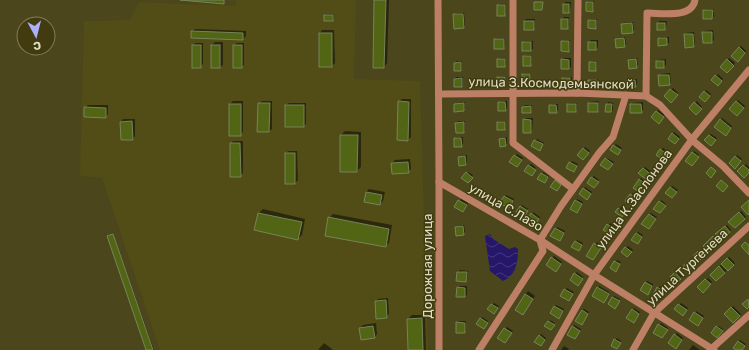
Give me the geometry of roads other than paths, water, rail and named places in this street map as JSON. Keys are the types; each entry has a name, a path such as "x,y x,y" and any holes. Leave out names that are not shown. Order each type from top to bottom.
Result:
{"street":[{"path":"438,0 439,182"},
{"path":"513,0 513,143 574,189"},
{"path":"577,93 578,0"},
{"path":"646,96 647,13 682,13 690,10 694,5 695,0"},
{"name":"улица К.Заслонова","path":"552,350 594,275 692,140 749,70"},
{"name":"улица З.Космодемьянской","path":"439,94 577,93 646,96 660,105 692,140"},
{"path":"478,350 542,251 540,240 599,152 613,137 626,95"},
{"path":"692,140 723,166 749,193"},
{"name":"улица С.Лазо","path":"439,182 540,240 712,349"},
{"name":"Дорожная улица","path":"439,182 439,350"},
{"name":"улица Тургенева","path":"633,350 654,313 749,226"},
{"path":"712,349 749,315"}],"water":[{"path":"490,234 493,239 509,249 515,247 518,249 515,268 511,275 503,281 490,271 485,236"}]}
